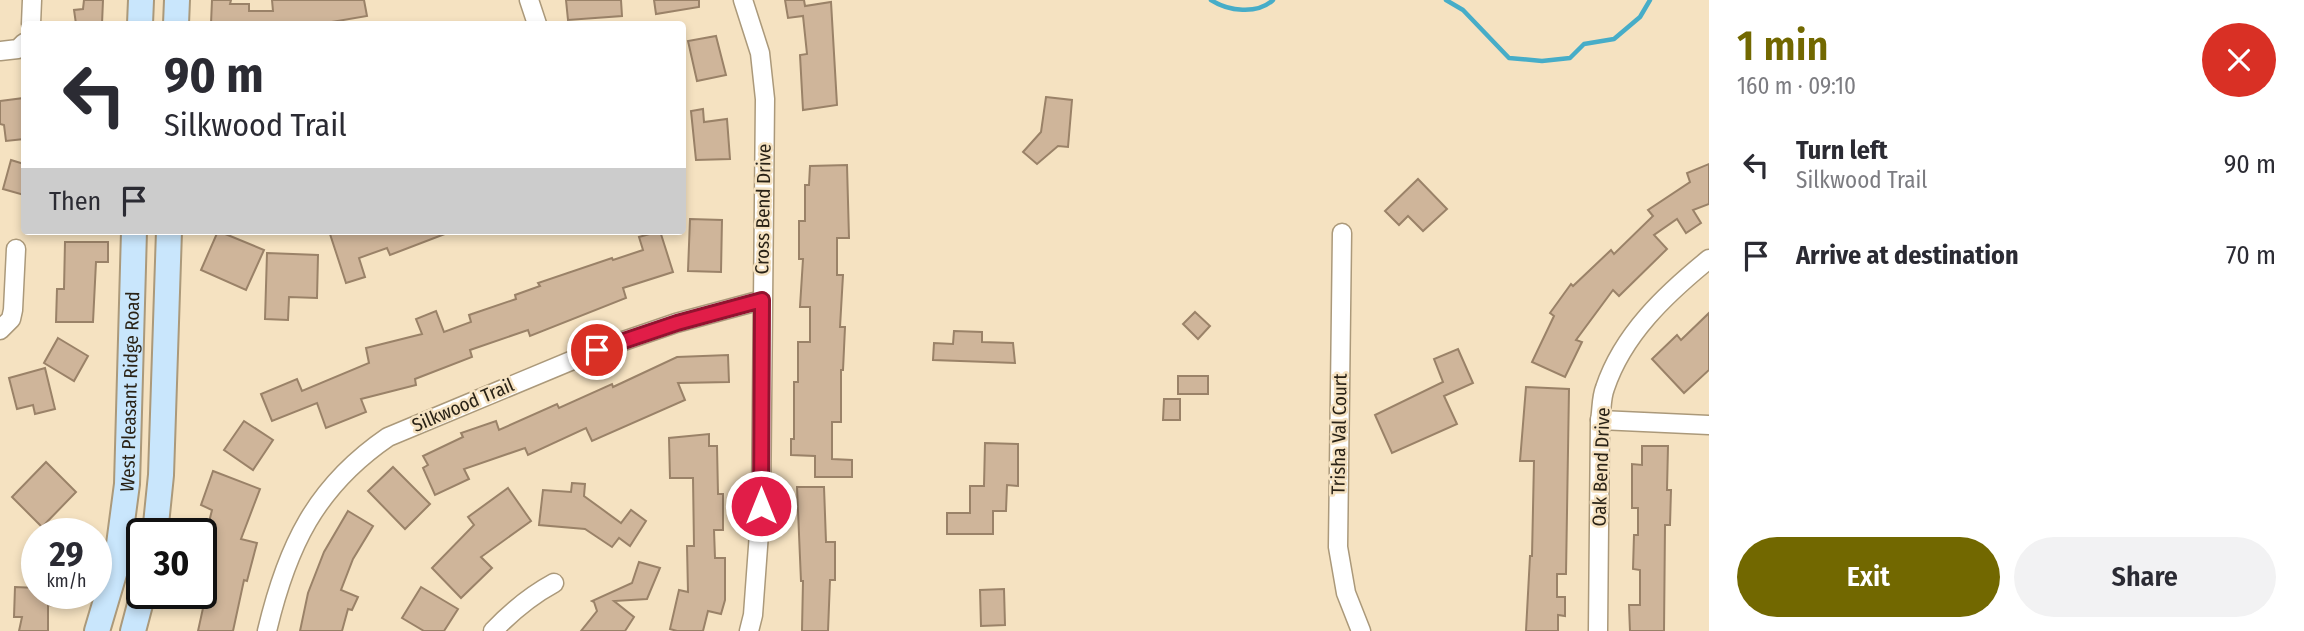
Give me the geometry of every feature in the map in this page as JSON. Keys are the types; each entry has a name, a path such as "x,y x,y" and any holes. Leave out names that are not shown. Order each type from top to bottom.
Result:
{"main road":[{"path":"140,21 141,0"},
{"path":"176,21 177,0"},
{"name":"West Pleasant Ridge Road","path":"97,631 116,567 127,484 134,235"},
{"name":"West Pleasant Ridge Road","path":"157,518 161,475 169,235"},
{"path":"133,631 139,609"}],"street":[{"path":"31,21 32,0"},
{"path":"529,0 536,21"},
{"name":"Cross Bend Drive","path":"743,0 760,52 765,99 761,506 753,615 749,631"},
{"path":"0,51 18,49 21,46"},
{"name":"Trisha Val Court","path":"1342,233 1338,547 1346,593 1361,631"},
{"path":"0,330 11,318 13,310 16,249"},
{"name":"Oak Bend Drive","path":"1598,631 1600,420 1604,390 1616,360 1631,335 1666,297 1709,259"},
{"name":"Silkwood Trail","path":"267,631 275,599 295,545 315,508 343,473 388,437 597,350 677,323 762,300"},
{"path":"1600,420 1709,425"},
{"path":"493,631 531,595 554,583"}],"building":[{"path":"84,0 103,0 102,21 76,21 74,10 83,9"},
{"path":"212,0 249,4 249,11 273,11 272,0 364,0 367,16 338,21 211,21"},
{"path":"566,0 621,0 622,16 568,20"},
{"path":"654,0 699,0 699,7 656,14"},
{"path":"785,0 804,0 805,6 831,2 837,105 803,110 800,55 807,54 803,16 788,18"},
{"path":"716,36 726,75 697,81 688,41"},
{"path":"1046,97 1072,100 1068,147 1058,146 1037,164 1023,152 1041,132"},
{"path":"21,98 21,139 6,141 4,125 0,124 0,101"},
{"path":"703,109 704,122 727,119 730,159 696,160 691,111"},
{"path":"11,160 21,163 21,194 3,189"},
{"path":"1709,164 1709,204 1693,210 1701,223 1686,233 1677,219 1654,235 1667,249 1619,296 1613,290 1576,340 1582,342 1565,377 1532,362 1554,316 1550,313 1571,284 1573,286 1611,250 1614,254 1653,216 1648,210 1690,182 1687,173"},
{"path":"847,165 849,238 837,238 837,275 843,275 840,327 845,327 841,370 841,422 832,422 832,459 852,460 852,477 815,477 815,456 791,455 791,439 794,439 794,382 798,382 798,342 810,342 810,307 800,307 803,259 799,259 799,221 805,221 805,185 809,185 810,166"},
{"path":"1418,179 1447,209 1423,231 1408,216 1399,225 1385,211"},
{"path":"690,219 722,220 721,272 688,271"},
{"path":"216,235 228,235 264,250 246,290 201,270"},
{"path":"330,235 442,235 390,255 387,248 359,258 365,277 346,283"},
{"path":"661,235 673,272 623,288 626,298 530,336 528,330 470,350 472,357 415,379 416,385 361,399 366,412 326,428 317,403 272,421 261,394 297,379 302,391 369,363 366,348 422,334 416,319 436,311 444,332 471,322 469,315 516,299 515,295 540,286 538,283 643,250 639,237"},
{"path":"65,242 108,242 108,262 96,262 93,322 56,322 57,289 64,289"},
{"path":"267,253 318,255 317,298 289,297 288,320 265,319"},
{"path":"1195,312 1210,326 1198,339 1183,324"},
{"path":"1709,313 1709,370 1684,393 1652,359 1677,335 1681,340"},
{"path":"954,331 982,332 982,342 1013,343 1015,363 933,360 934,343 953,344"},
{"path":"58,338 88,356 74,381 44,363"},
{"path":"1458,349 1473,383 1444,396 1457,424 1392,453 1375,415 1443,382 1434,359"},
{"path":"728,355 729,382 678,383 685,400 592,441 586,428 528,455 525,448 464,469 469,479 435,495 423,468 428,465 423,456 463,437 461,433 496,421 499,430 557,404 559,408 612,384 613,387 677,357"},
{"path":"45,368 55,409 35,414 33,405 17,409 9,378"},
{"path":"1178,376 1208,376 1208,394 1178,394"},
{"path":"1526,387 1569,389 1566,574 1557,574 1557,597 1565,597 1565,616 1558,615 1558,631 1526,631 1532,556 1534,461 1520,461"},
{"path":"1164,399 1180,399 1180,420 1163,420"},
{"path":"244,421 273,440 253,470 224,450"},
{"path":"709,434 709,446 717,446 718,494 723,494 723,530 714,530 715,558 725,558 725,600 721,614 708,611 703,631 677,631 670,629 679,590 688,592 687,546 694,546 693,478 670,478 669,438"},
{"path":"985,443 1018,444 1018,486 1007,485 1006,511 993,511 993,534 947,534 947,513 970,513 970,486 984,486"},
{"path":"1642,446 1668,446 1667,490 1671,490 1670,525 1665,525 1664,631 1630,631 1629,605 1640,605 1640,570 1633,569 1634,535 1638,535 1638,508 1632,508 1632,464 1642,465"},
{"path":"46,462 76,492 51,518 33,518 12,497"},
{"path":"393,467 430,504 405,529 368,491"},
{"path":"213,471 260,489 241,539 257,543 247,581 244,580 233,631 198,631 203,609 217,609 217,518 210,518 212,510 201,505"},
{"path":"572,483 585,484 584,496 621,523 631,510 646,521 630,546 619,538 612,547 585,529 539,525 543,490 571,492"},
{"path":"797,487 824,487 826,542 835,542 835,580 830,580 828,631 802,631 803,581"},
{"path":"508,488 531,521 481,557 492,568 461,598 432,568 474,525 468,517"},
{"path":"348,511 373,526 353,559 341,590 358,597 352,610 348,609 342,631 300,631 308,593 324,552"},
{"path":"639,562 660,568 647,599 614,601 634,617 625,631 581,631 597,611 592,601 632,583"},
{"path":"15,587 21,587 21,609 48,609 48,631 19,631 22,617 14,617"},
{"path":"421,587 458,609 444,631 424,631 402,618"},
{"path":"1004,589 1005,625 981,626 980,590"}],"waterway":[{"path":"1211,0 1242,10 1259,8 1273,0"},
{"path":"1446,0 1463,10 1509,58 1542,61 1570,58 1584,44 1614,39 1640,17 1650,0"}],"route":[{"path":"597,350 677,323 762,300 761,506"}]}
